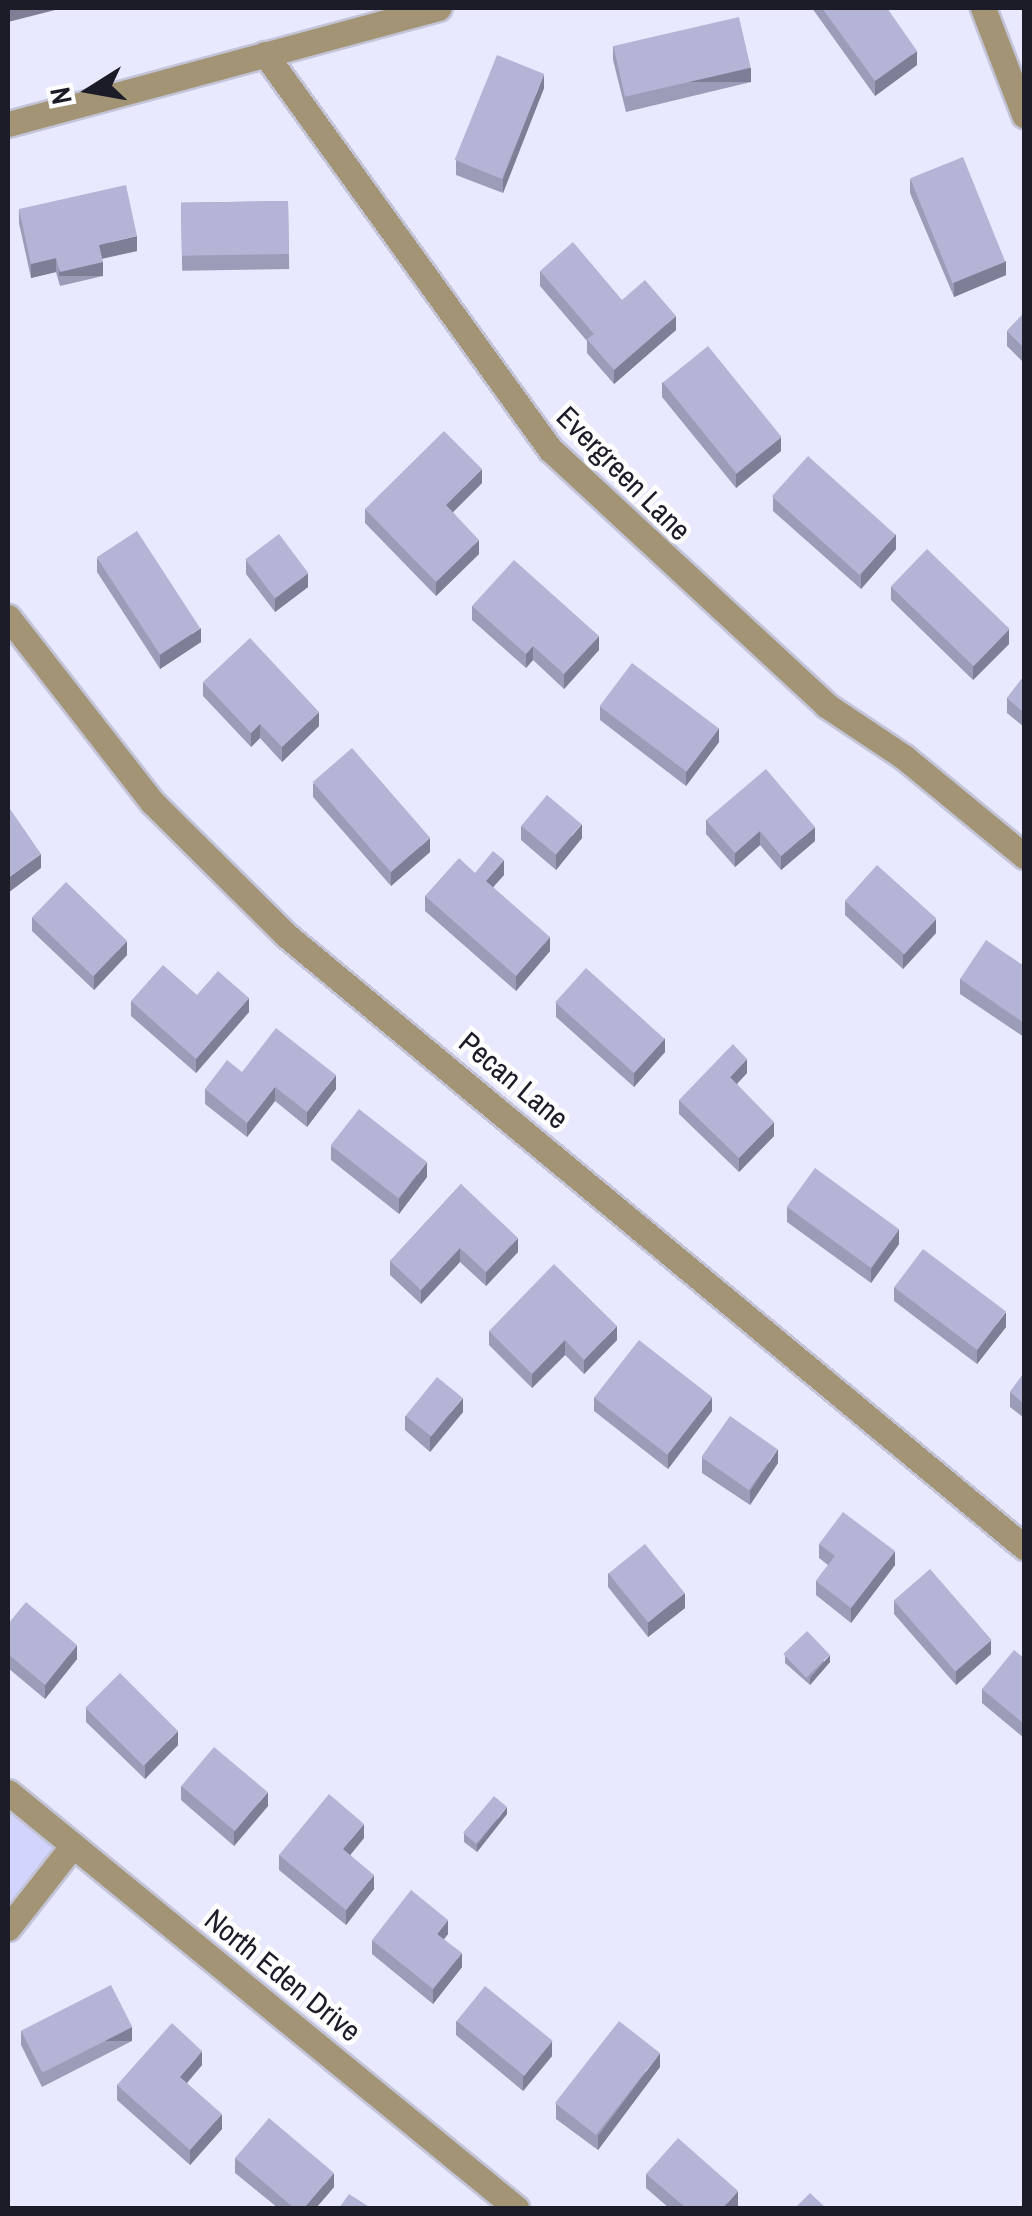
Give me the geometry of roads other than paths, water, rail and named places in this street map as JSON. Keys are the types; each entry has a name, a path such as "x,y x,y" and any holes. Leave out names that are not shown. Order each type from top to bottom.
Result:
{"street":[{"path":"8,124 439,8"},
{"path":"983,8 1024,115"},
{"name":"Evergreen Lane","path":"265,54 551,450 826,705 904,757 1024,856"},
{"name":"Pecan Lane","path":"8,617 152,802 286,936 1024,1548"},
{"name":"North Eden Drive","path":"8,1792 516,2208"},
{"path":"8,1928 73,1845"}]}
